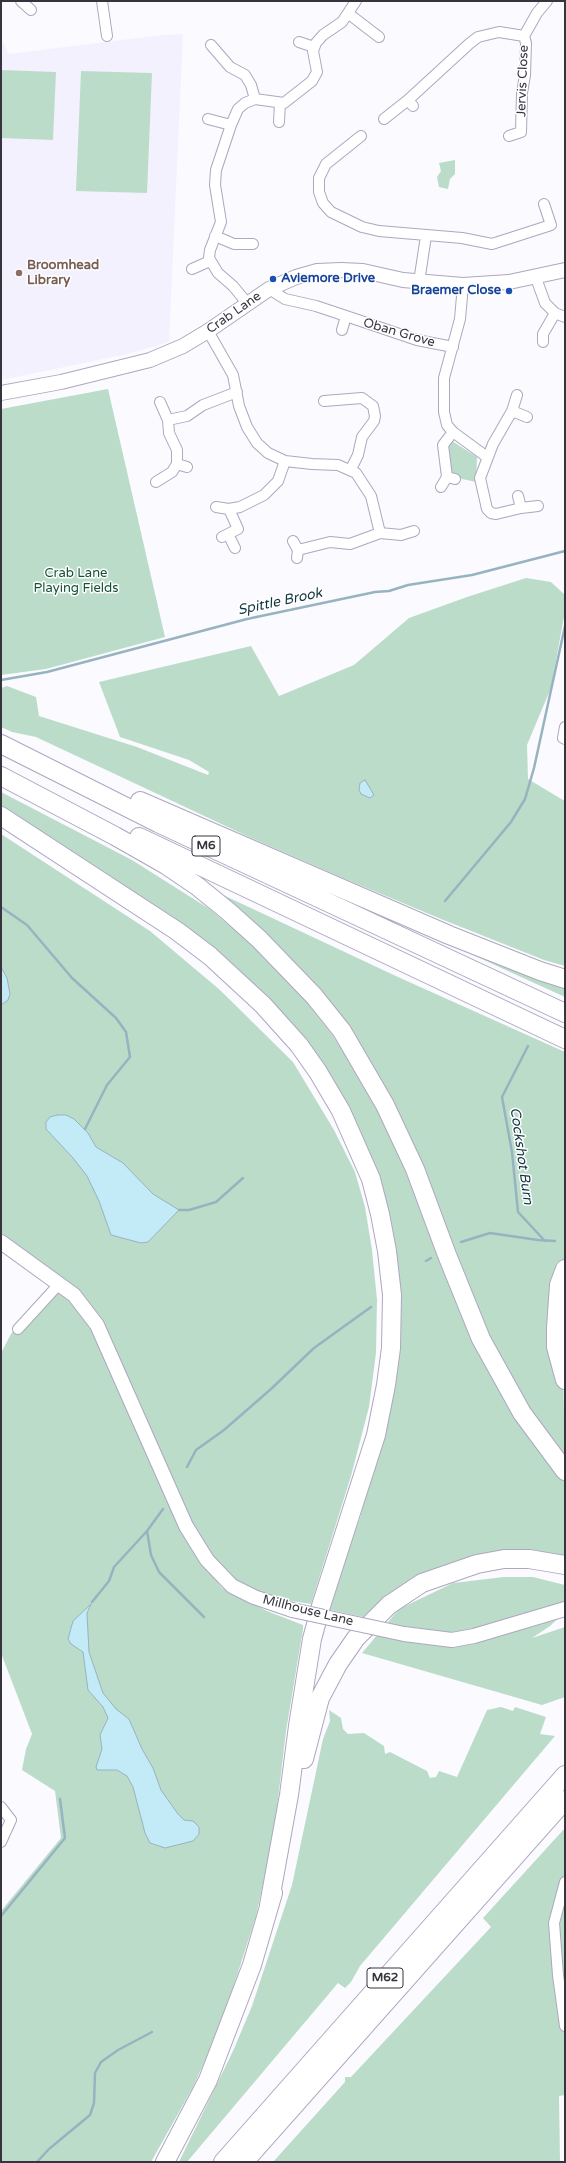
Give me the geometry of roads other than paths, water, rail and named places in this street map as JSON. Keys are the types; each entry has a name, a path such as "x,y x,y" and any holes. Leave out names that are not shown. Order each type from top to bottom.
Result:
{"highway":[{"path":"1,738 208,832 434,929 540,971 565,979"},
{"name":"M6","path":"1,744 158,823 565,1013"},
{"name":"M6","path":"1,768 187,861 565,1039"},
{"path":"1,776 115,836 166,865 197,886 259,939 314,996 342,1031 385,1105 415,1169 460,1290 481,1339 522,1412 565,1471"},
{"path":"1,816 88,871 177,931 210,956 263,1005 299,1045 318,1072 341,1111 371,1179 380,1214 387,1251 392,1295 391,1348 386,1385 376,1435 321,1606 312,1639 289,1795 270,1905"},
{"path":"565,1269 559,1285 556,1328 556,1347 565,1380"},
{"path":"165,2162 208,2080 252,1965 284,1854 310,1732 320,1698 338,1664 356,1638 389,1605 422,1583 447,1573 477,1564 504,1559 529,1559 565,1565"},
{"name":"M62","path":"223,2162 565,1775"},
{"name":"M62","path":"244,2162 565,1800"},
{"path":"463,1916 565,1808"}],"street":[{"path":"102,1 107,36"},
{"path":"247,303 233,286 218,273 210,261 210,250 221,222 215,185 216,170 231,125 241,106 255,99 280,103 288,100 314,78 317,69 313,55 314,47 322,35 342,22 349,14 356,1"},
{"name":"Jervis Close","path":"509,136 521,132 522,93 525,75 526,44 524,36 537,13 547,1"},
{"path":"349,14 379,38"},
{"path":"384,119 411,103 469,44 478,37 499,32 524,36"},
{"path":"299,42 314,47"},
{"path":"210,44 230,67 245,75 251,85 255,99"},
{"path":"279,122 280,103"},
{"path":"208,118 231,125"},
{"path":"361,136 326,164 319,178 320,192 323,203 331,212 362,227 426,236 462,238 485,244 498,243 551,225 544,204"},
{"path":"216,236 234,244 253,244"},
{"path":"419,282 426,236"},
{"path":"192,269 210,261"},
{"name":"Crab Lane","path":"1,393 53,384 138,364 183,346 208,331 269,288 296,277 317,271 364,271 419,282 463,285 495,284 536,278 565,270"},
{"path":"536,278 545,303 555,313 565,317"},
{"name":"Oban Grove","path":"452,432 445,418 443,395 447,365 460,319 463,285"},
{"name":"Oban Grove","path":"269,288 285,299 316,306 410,338 453,347"},
{"path":"543,342 543,334 555,313"},
{"name":"Oban Grove","path":"342,330 346,316"},
{"path":"208,331 233,375 243,418 254,439 268,453 285,461 338,465 351,469 360,477 371,496 380,532"},
{"path":"168,420 187,416 203,405 236,392"},
{"path":"517,395 512,411 487,457 480,478 488,512 496,514 521,508 538,506"},
{"path":"324,401 362,398 370,402 374,410 374,421 362,438 358,455 351,469"},
{"path":"156,482 182,466 177,450 169,433 168,420 160,402"},
{"path":"512,411 527,418"},
{"path":"441,487 451,478 443,445 452,432 487,457"},
{"path":"216,507 229,509 248,503 270,490 278,481 285,461"},
{"path":"518,496 521,508"},
{"path":"229,509 238,529 225,536 235,548"},
{"path":"296,550 330,542 350,544 380,532 402,535 414,532"},
{"path":"565,726 563,738 565,739"},
{"name":"Millhouse Lane","path":"1,1242 60,1283 74,1295 97,1325 186,1526 207,1560 232,1586 254,1597 292,1610 404,1634 452,1640 474,1636 565,1610"},
{"path":"18,1329 60,1283"},
{"path":"1,1807 11,1820 1,1842"},
{"path":"565,1882 554,1922 558,1975 565,2026"}],"water":[{"path":"365,780 374,795 370,798 361,794 359,790 360,783"},
{"path":"1,967 7,978 10,994 8,1000 1,1005"},
{"path":"66,1115 74,1119 88,1133 96,1147 123,1163 153,1194 179,1210 148,1242 141,1243 111,1235 99,1201 87,1176 73,1158 46,1129 46,1122 50,1117"},
{"path":"91,1604 87,1613 89,1652 103,1693 116,1709 129,1719 142,1749 153,1768 161,1790 178,1814 184,1820 193,1821 199,1827 199,1834 193,1841 165,1848 150,1843 145,1833 133,1787 127,1776 117,1770 97,1770 96,1767 102,1749 100,1735 108,1718 103,1707 88,1690 83,1652 71,1644 68,1639 73,1621"}],"waterway":[{"name":"Spittle Brook","path":"1,680 47,672 247,619 375,592 389,591 408,585 472,575 565,551"},
{"path":"445,901 511,822 525,799 534,768 565,626"},
{"path":"1,907 27,925 72,978 116,1018 126,1032 130,1057 107,1085 85,1129"},
{"name":"Cockshot Burn","path":"528,1046 502,1097 512,1152 518,1212 545,1241"},
{"path":"179,1210 189,1210 216,1202 243,1178"},
{"path":"461,1242 490,1233 555,1241"},
{"path":"426,1261 431,1258"},
{"path":"187,1467 196,1450 224,1430 271,1389 314,1348 371,1307"},
{"path":"92,1602 109,1581 114,1567 147,1531 163,1509"},
{"path":"147,1531 151,1555 159,1572 204,1617"},
{"path":"1,1916 65,1838 60,1799"},
{"path":"37,2162 49,2149 90,2115 94,2103 95,2073 101,2062 118,2050 152,2032"}],"place":[{"name":"Broomhead Library","path":"19,273"},
{"name":"Aviemore Drive","path":"273,279"},
{"name":"Braemer Close","path":"509,291"}],"park label":[{"name":"Crab Lane Playing Fields","path":"76,582"}]}
